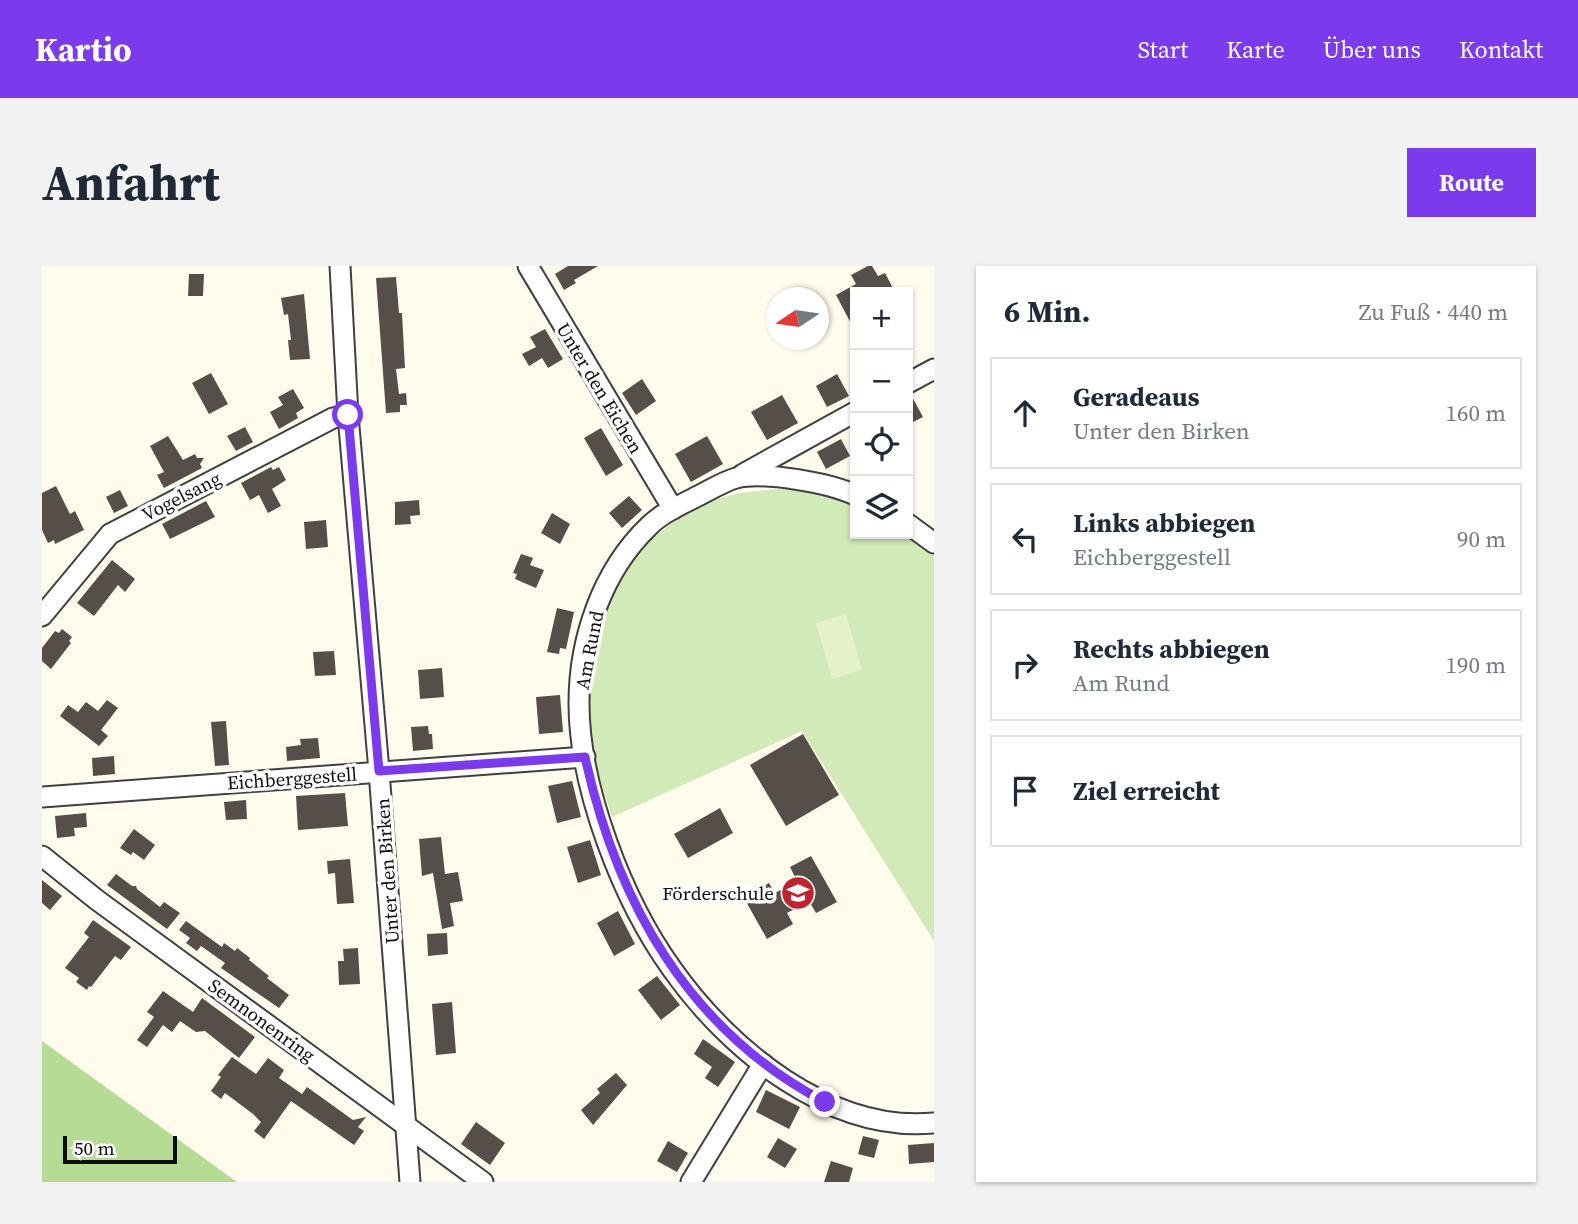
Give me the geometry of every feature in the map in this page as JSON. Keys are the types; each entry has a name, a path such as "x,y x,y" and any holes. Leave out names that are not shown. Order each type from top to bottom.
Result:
{"street":[{"name":"Unter den Birken","path":"340,266 348,415 379,771 410,1182"},
{"name":"Unter den Eichen","path":"528,266 673,509"},
{"path":"913,380 934,369"},
{"path":"735,478 853,413"},
{"name":"Vogelsang","path":"42,616 110,534 333,418 348,415"},
{"name":"Am Rund","path":"850,494 800,481 756,475 735,478 673,509 650,525 621,557 603,589 594,614 582,666 579,704 585,757 601,823 630,895 672,969 702,1006 762,1063 792,1085 855,1115 889,1123 934,1124"},
{"path":"913,528 934,543"},
{"name":"Eichberggestell","path":"42,797 585,757"},
{"name":"Semnonenring","path":"42,856 90,895 483,1182"},
{"path":"691,1182 762,1063"}],"green space":[{"path":"783,489 847,501 850,502 850,539 913,538 934,553 934,941 802,731 612,817 593,755 590,695 597,642 613,592 625,569 643,547 684,514 710,501 756,491"},
{"path":"846,614 862,670 832,679 816,623"},
{"path":"42,1041 237,1182 42,1182"}],"building":[{"path":"568,266 598,266 574,280 576,283 564,290 555,274"},
{"path":"872,266 878,276 885,273 892,287 851,287 856,284 851,275"},
{"path":"189,274 204,274 203,296 188,296"},
{"path":"396,277 399,313 402,313 405,368 396,369 399,394 406,393 407,405 400,405 400,412 386,413 376,278"},
{"path":"850,287 850,322 836,295"},
{"path":"304,294 310,359 290,360 288,314 284,315 281,298"},
{"path":"545,329 563,359 548,368 542,358 529,366 522,354 536,347 530,337"},
{"path":"211,373 228,404 209,414 192,383"},
{"path":"837,374 849,396 827,407 816,386"},
{"path":"642,379 656,401 636,415 622,393"},
{"path":"293,389 304,408 296,413 298,418 279,429 270,412 283,405 278,397"},
{"path":"782,395 798,423 767,440 751,412"},
{"path":"913,399 923,417 913,422"},
{"path":"245,427 253,442 236,451 227,436"},
{"path":"601,428 623,465 606,476 584,438"},
{"path":"168,436 183,460 195,454 197,458 204,458 200,464 202,468 164,488 157,475 164,472 150,446"},
{"path":"707,436 723,464 691,482 675,454"},
{"path":"841,439 850,456 826,469 817,452"},
{"path":"271,467 273,470 279,467 286,480 272,489 281,506 268,513 259,495 250,500 241,483"},
{"path":"56,486 70,514 75,511 84,530 55,544 54,540 48,543 42,530 42,493"},
{"path":"120,490 128,506 114,513 106,497"},
{"path":"629,496 642,510 622,528 609,513"},
{"path":"419,500 420,515 410,516 411,524 395,525 395,502"},
{"path":"206,501 215,517 170,539 162,524"},
{"path":"552,513 570,524 560,544 541,533"},
{"path":"326,520 328,547 306,549 304,522"},
{"path":"521,554 533,558 530,565 544,570 536,588 515,579 517,574 513,573"},
{"path":"112,560 135,579 125,592 118,585 94,616 77,603"},
{"path":"557,608 574,612 566,649 560,648 559,654 547,652"},
{"path":"62,629 72,637 69,641 71,643 51,669 42,661 42,648 55,631 59,633"},
{"path":"334,651 336,675 315,676 313,652"},
{"path":"442,668 444,697 420,699 418,670"},
{"path":"560,695 563,732 539,734 536,697"},
{"path":"107,700 118,708 101,730 108,736 99,746 60,716 68,705 78,712 86,702 98,711"},
{"path":"226,721 229,765 215,766 211,722"},
{"path":"428,726 429,734 432,734 433,749 413,751 411,727"},
{"path":"803,734 839,795 786,826 750,765"},
{"path":"318,738 320,758 287,761 286,747 301,745 300,739"},
{"path":"114,756 115,774 93,776 92,758"},
{"path":"572,781 581,817 557,823 548,786"},
{"path":"345,793 348,826 298,830 296,796"},
{"path":"246,800 247,819 226,820 224,802"},
{"path":"720,808 733,833 688,858 674,834"},
{"path":"86,813 87,827 74,828 75,836 57,838 55,816"},
{"path":"134,829 155,845 144,860 133,852 131,855 120,848"},
{"path":"441,837 445,874 458,872 463,901 450,903 454,926 442,929 433,873 422,876 419,839"},
{"path":"590,840 601,875 578,883 567,847"},
{"path":"811,856 837,902 816,913 809,901 787,913 793,924 767,939 744,898 769,883 775,893 797,881 790,867"},
{"path":"350,859 354,903 337,904 335,873 328,874 327,861"},
{"path":"116,874 136,886 160,907 164,902 180,913 167,929 107,885"},
{"path":"42,880 62,896 50,910 42,903"},
{"path":"618,911 635,944 614,956 597,923"},
{"path":"93,920 131,947 121,960 115,956 87,990 76,982 79,978 65,968 89,937 84,933"},
{"path":"186,921 222,947 224,943 235,951 237,948 250,958 249,960 269,976 267,978 289,995 279,1008 221,968 225,963 201,946 197,951 186,943 190,938 179,930"},
{"path":"447,933 448,954 428,956 427,934"},
{"path":"358,948 360,984 339,985 338,961 344,961 343,949"},
{"path":"657,976 680,1005 661,1020 638,990"},
{"path":"163,991 193,1012 202,998 255,1037 239,1058 205,1031 196,1032 180,1021 172,1032 163,1025 147,1047 137,1040 154,1017 147,1012"},
{"path":"452,1002 456,1053 436,1055 432,1004"},
{"path":"703,1039 735,1062 718,1087 705,1078 712,1067 694,1054"},
{"path":"232,1057 256,1074 268,1058 284,1070 279,1078 302,1094 307,1087 353,1120 366,1117 358,1127 364,1131 354,1145 291,1101 264,1139 254,1131 261,1122 253,1114 225,1093 221,1099 211,1091 221,1077 218,1075"},
{"path":"616,1073 627,1085 593,1125 581,1110 600,1093 597,1089"},
{"path":"766,1090 800,1107 789,1129 756,1112"},
{"path":"476,1122 505,1143 490,1165 461,1144"},
{"path":"863,1136 879,1140 874,1158 858,1154"},
{"path":"778,1138 797,1149 785,1168 767,1157"},
{"path":"668,1141 688,1153 677,1172 657,1161"},
{"path":"934,1143 934,1162 909,1164 908,1145"},
{"path":"831,1161 853,1168 849,1182 824,1182"}],"place":[{"name":"Förderschule","path":"798,893"}],"route":[{"path":"348,415 379,771 585,757 601,823 618,870 672,969 702,1006 747,1051 792,1085 825,1102"}]}
